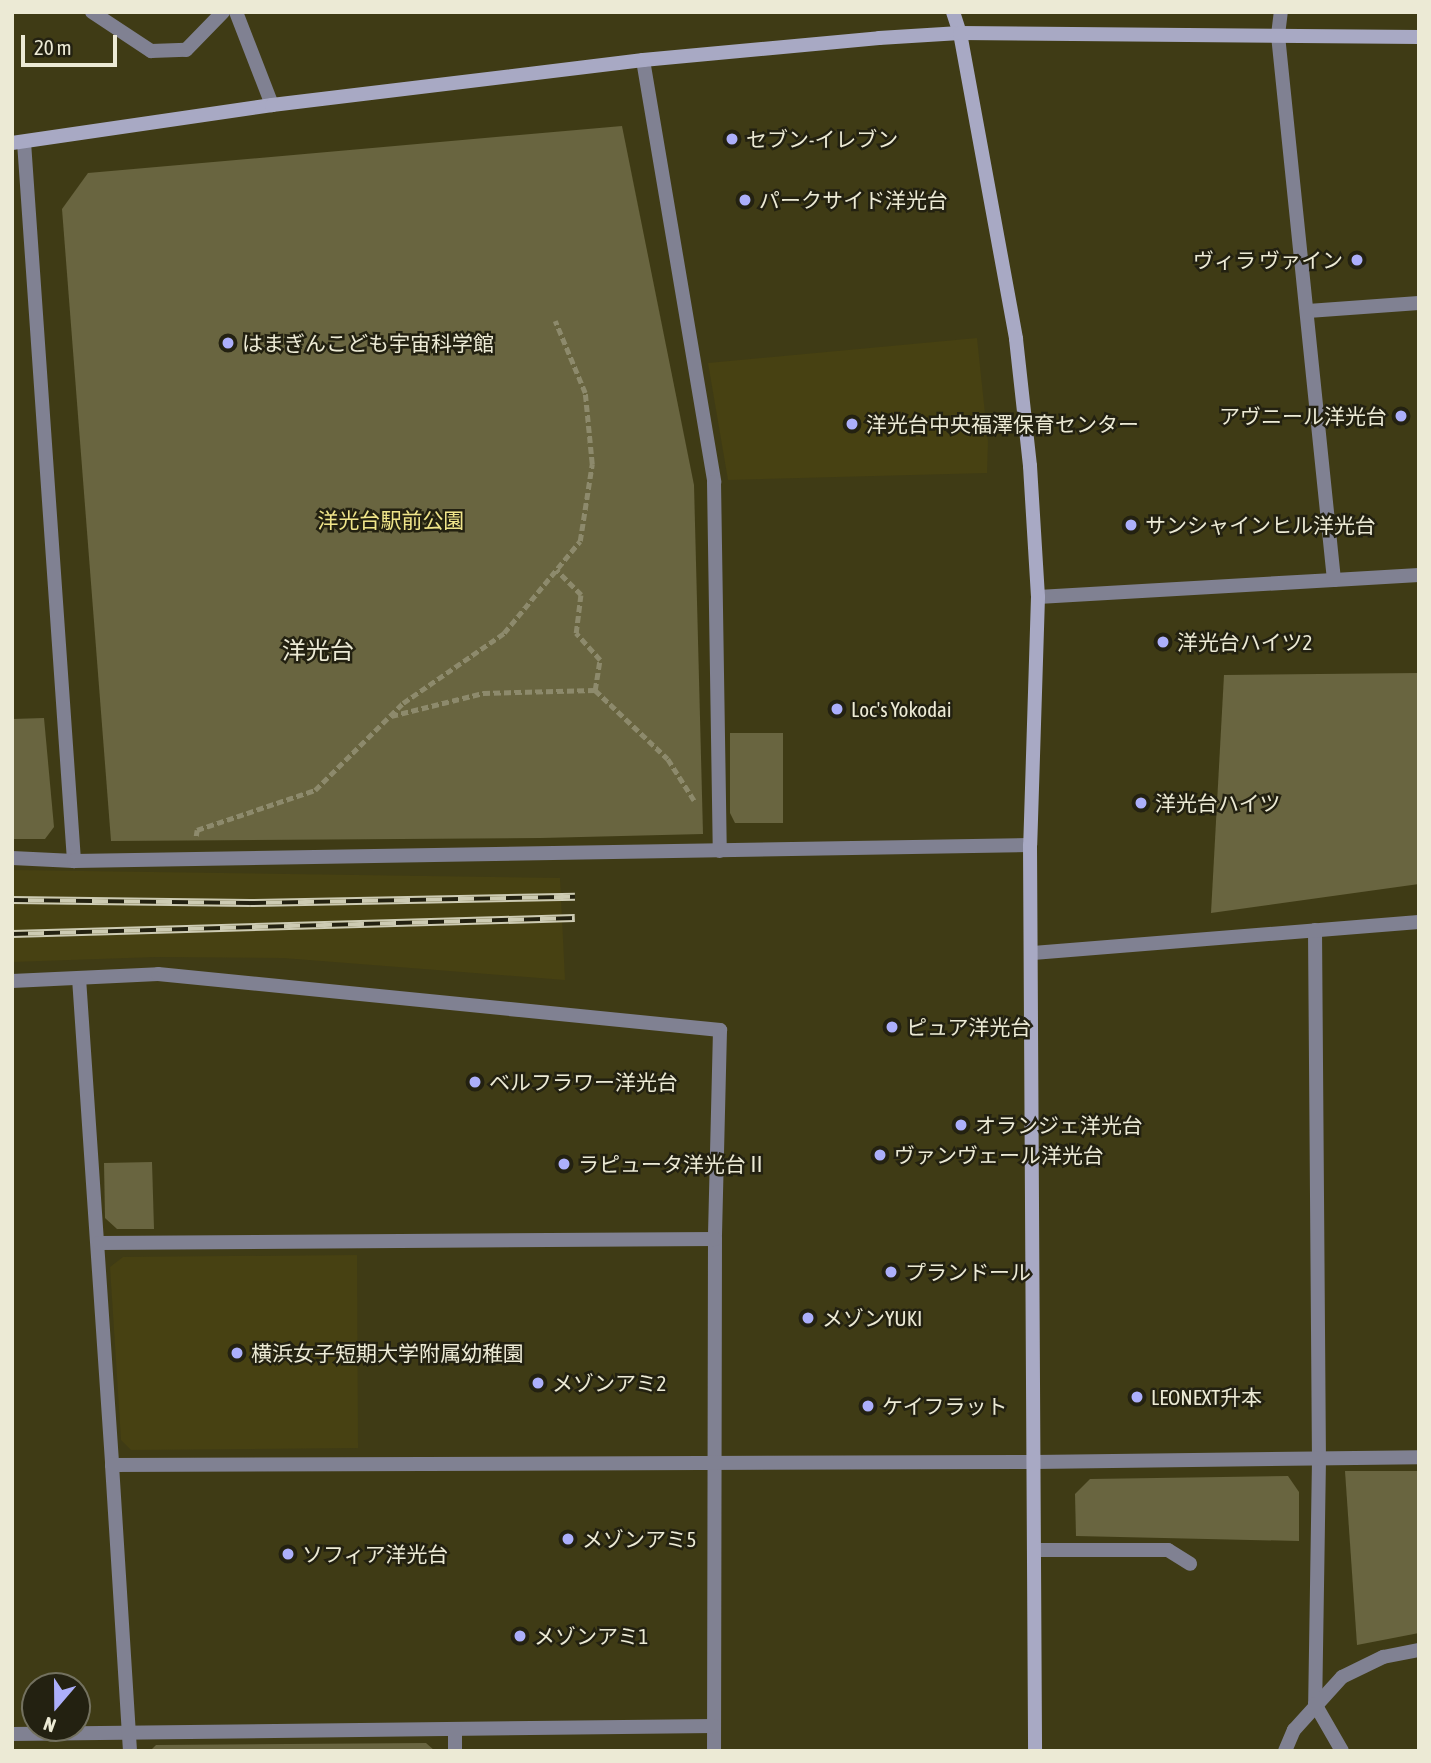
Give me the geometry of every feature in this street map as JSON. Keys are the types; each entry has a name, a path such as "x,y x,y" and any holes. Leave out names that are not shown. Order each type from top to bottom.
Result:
{"street":[{"path":"92,12 151,51 186,50 223,12"},
{"path":"236,12 272,106"},
{"path":"953,12 960,33 1016,338 1030,466 1038,597 1030,845 1033,953 1035,1751"},
{"path":"1281,12 1278,35 1334,580"},
{"path":"74,861 18,142 272,106 643,60 960,33 1419,37"},
{"path":"643,60 714,482 720,851"},
{"path":"1308,311 1419,303"},
{"path":"1038,597 1419,575"},
{"path":"12,858 74,861 1030,845"},
{"path":"1033,953 1419,922"},
{"path":"1315,930 1319,1459 1315,1704 1342,1751"},
{"path":"12,981 158,974 720,1030 715,1239 717,1462 714,1751"},
{"path":"79,978 99,1242 130,1751"},
{"path":"99,1242 715,1239"},
{"path":"112,1465 1034,1462 1419,1457"},
{"path":"1035,1550 1168,1550 1190,1564"},
{"path":"1285,1751 1294,1730 1342,1677 1383,1657 1419,1650"},
{"path":"12,1734 714,1726"},
{"path":"455,1729 455,1751"}],"path":[{"path":"193,859 197,830 315,790 403,703 504,633 580,541 592,464 585,393 555,321"},
{"path":"556,570 581,595 576,633 600,660 595,690"},
{"path":"390,716 483,694 595,690 668,759 694,799 696,851"}],"shaded area":[{"name":"洋光台中央福澤保育センター","path":"977,338 988,442 987,473 728,480 708,363"},
{"path":"12,870 560,878 565,980 283,958 156,957 12,962"},
{"name":"横浜女子短期大学附属幼稚園","path":"357,1255 358,1448 131,1450 121,1440 110,1267 123,1257"}],"green space":[{"name":"洋光台駅前公園","path":"622,126 694,485 703,834 111,841 62,209 88,173"},
{"path":"1419,673 1419,884 1211,913 1224,675"},
{"path":"44,718 54,827 45,839 12,839 12,719"},
{"path":"730,733 783,733 783,823 735,823 730,813"},
{"path":"152,1162 154,1229 117,1229 105,1218 104,1163"},
{"path":"1345,1471 1419,1471 1419,1633 1357,1645"},
{"path":"1288,1476 1299,1492 1299,1541 1076,1536 1075,1494 1090,1479"},
{"path":"426,1743 435,1751 150,1751 156,1745"}],"railway":[{"path":"12,900 250,903 575,897"},
{"path":"12,934 575,918"}],"place":[{"name":"セブン-イレブン","path":"732,139"},
{"name":"パークサイド洋光台","path":"745,200"},
{"name":"ヴィラ ヴァイン","path":"1357,260"},
{"name":"はまぎんこども宇宙科学館","path":"228,343"},
{"name":"アヴニール洋光台","path":"1401,416"},
{"name":"洋光台中央福澤保育センター","path":"852,424"},
{"name":"サンシャインヒル洋光台","path":"1131,525"},
{"name":"洋光台ハイツ2","path":"1163,642"},
{"name":"Loc's Yokodai","path":"837,709"},
{"name":"洋光台ハイツ","path":"1141,803"},
{"name":"ピュア洋光台","path":"892,1027"},
{"name":"ベルフラワー洋光台","path":"475,1082"},
{"name":"オランジェ洋光台","path":"961,1125"},
{"name":"ヴァンヴェール洋光台","path":"880,1155"},
{"name":"ラピュータ洋光台Ⅱ","path":"564,1164"},
{"name":"プランドール","path":"891,1272"},
{"name":"メゾンYUKI","path":"808,1318"},
{"name":"横浜女子短期大学附属幼稚園","path":"237,1353"},
{"name":"メゾンアミ2","path":"538,1383"},
{"name":"LEONEXT升本","path":"1137,1397"},
{"name":"ケイフラット","path":"868,1406"},
{"name":"メゾンアミ5","path":"568,1539"},
{"name":"ソフィア洋光台","path":"288,1554"},
{"name":"メゾンアミ1","path":"520,1636"}],"district":[{"name":"洋光台","path":"318,651"}]}
